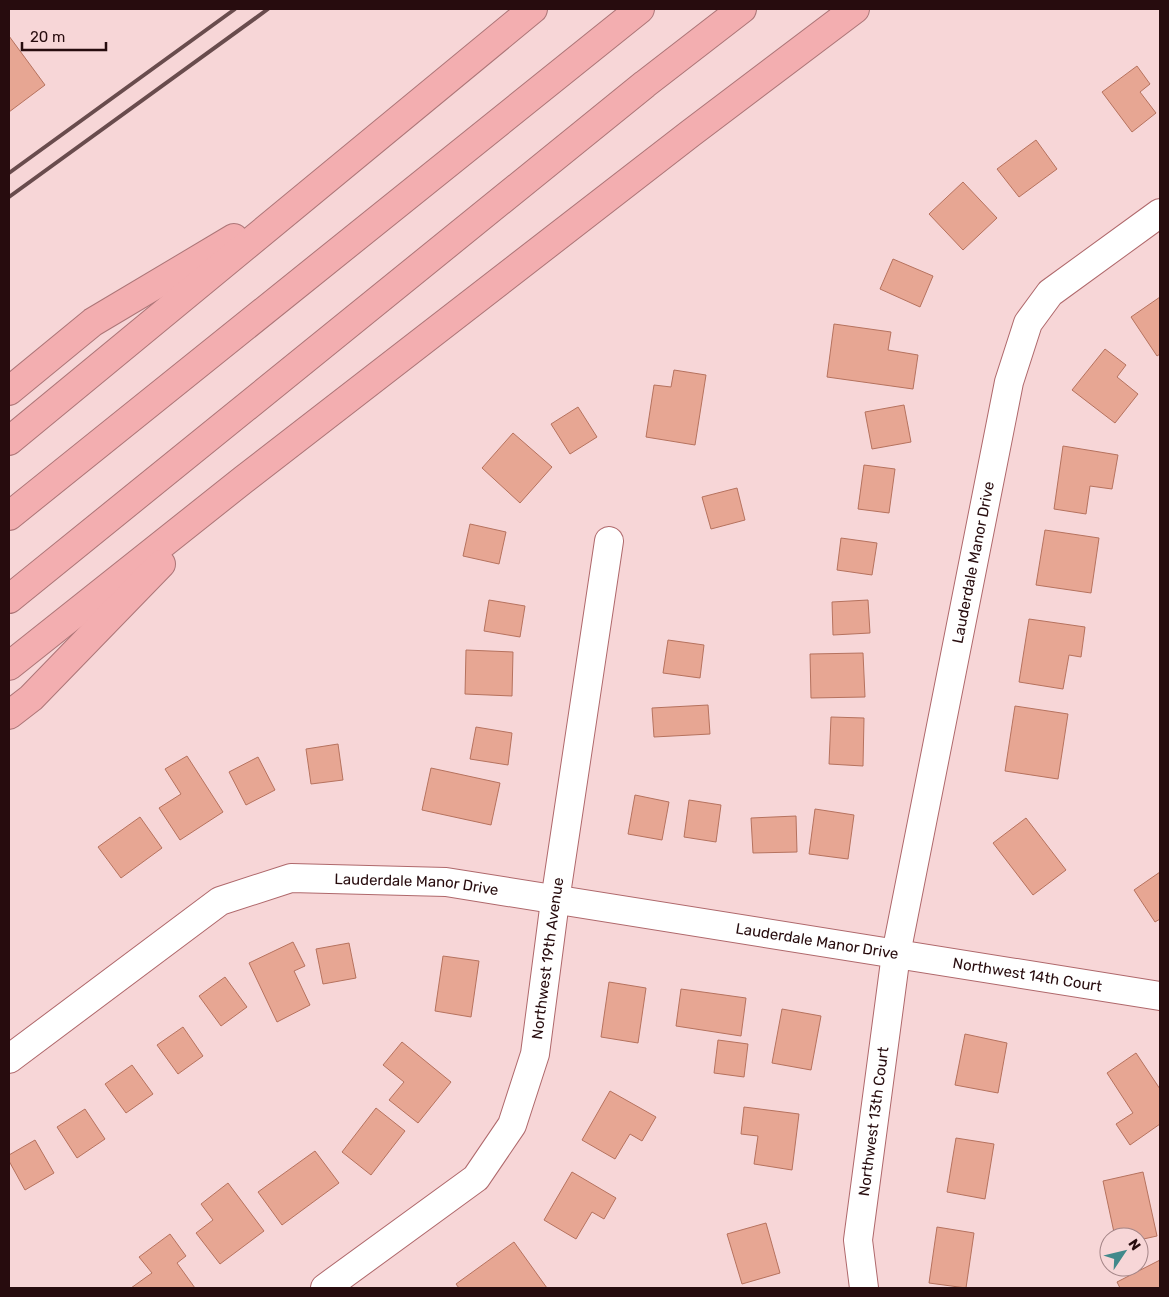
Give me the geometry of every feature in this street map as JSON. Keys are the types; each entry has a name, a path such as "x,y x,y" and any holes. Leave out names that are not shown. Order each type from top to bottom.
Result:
{"highway":[{"path":"9,441 533,9"},
{"path":"9,516 640,9"},
{"path":"9,599 645,84 742,9"},
{"path":"9,666 243,480 675,145 855,9"},
{"path":"9,391 93,322 311,193"},
{"path":"9,716 31,698 243,480"}],"street":[{"name":"Lauderdale Manor Drive","path":"9,1059 220,901 291,878 446,882 555,901 896,954 1009,382 1028,323 1050,293 1160,213"},
{"name":"Northwest 19th Avenue","path":"325,1288 476,1178 512,1125 535,1054 555,901 609,541"},
{"name":"Northwest 14th Court","path":"896,954 1160,996"},
{"name":"Northwest 13th Court","path":"864,1288 858,1240 896,954"}],"building":[{"path":"9,36 45,85 9,112"},
{"path":"1137,66 1150,84 1140,92 1156,113 1132,132 1102,92"},
{"path":"1036,140 1057,169 1019,197 997,169"},
{"path":"963,182 997,218 963,250 929,214"},
{"path":"893,259 933,276 920,307 880,289"},
{"path":"1160,297 1160,354 1157,356 1131,317"},
{"path":"834,324 891,332 888,350 918,355 913,389 827,377"},
{"path":"1105,349 1126,365 1117,377 1138,394 1115,423 1072,390"},
{"path":"674,370 706,375 695,445 646,437 654,385 671,387"},
{"path":"904,405 911,442 872,449 865,412"},
{"path":"578,407 597,437 570,454 551,424"},
{"path":"513,433 552,467 520,503 482,468"},
{"path":"1063,446 1118,455 1112,489 1090,486 1086,514 1054,509"},
{"path":"864,465 895,469 889,513 858,509"},
{"path":"737,488 745,520 711,529 702,497"},
{"path":"470,524 506,532 499,564 463,556"},
{"path":"1045,530 1099,538 1091,593 1036,585"},
{"path":"841,538 877,543 872,575 837,570"},
{"path":"489,600 525,606 520,637 484,631"},
{"path":"868,600 870,633 833,635 832,602"},
{"path":"1029,619 1085,627 1081,657 1069,655 1063,689 1019,682"},
{"path":"668,640 704,645 700,678 663,673"},
{"path":"466,650 513,652 512,696 465,694"},
{"path":"863,653 865,697 811,698 810,654"},
{"path":"708,705 710,734 654,737 652,708"},
{"path":"1015,706 1068,714 1058,779 1005,771"},
{"path":"831,717 864,718 863,766 829,764"},
{"path":"476,727 512,733 508,765 470,759"},
{"path":"338,744 343,780 311,784 306,749"},
{"path":"187,756 223,812 180,840 159,808 181,794 165,769"},
{"path":"258,757 275,790 246,805 229,772"},
{"path":"431,768 500,783 491,825 422,810"},
{"path":"635,795 669,802 662,840 628,834"},
{"path":"689,800 721,805 716,842 684,837"},
{"path":"815,809 854,815 848,859 809,854"},
{"path":"796,816 797,852 753,853 751,818"},
{"path":"140,817 162,848 121,878 98,847"},
{"path":"1026,818 1066,870 1033,895 993,843"},
{"path":"1160,872 1160,919 1155,922 1134,890"},
{"path":"293,942 305,966 294,971 310,1005 277,1022 249,963"},
{"path":"349,943 356,978 323,984 316,949"},
{"path":"443,956 479,961 471,1017 435,1011"},
{"path":"225,977 247,1007 221,1026 199,996"},
{"path":"609,982 646,988 638,1043 601,1037"},
{"path":"681,989 746,998 741,1036 676,1026"},
{"path":"782,1009 821,1016 811,1070 772,1063"},
{"path":"183,1027 203,1056 178,1074 157,1045"},
{"path":"965,1034 1007,1043 998,1093 955,1085"},
{"path":"718,1040 748,1044 744,1077 714,1073"},
{"path":"402,1042 451,1082 418,1123 389,1100 404,1082 383,1065"},
{"path":"1136,1053 1160,1089 1160,1124 1130,1145 1116,1124 1133,1113 1107,1073"},
{"path":"132,1065 153,1094 126,1113 105,1084"},
{"path":"610,1091 656,1117 642,1141 630,1134 615,1159 582,1140"},
{"path":"744,1107 799,1114 792,1170 754,1164 758,1136 741,1134"},
{"path":"376,1108 405,1131 371,1175 342,1152"},
{"path":"85,1109 105,1139 77,1158 57,1127"},
{"path":"956,1138 994,1144 985,1199 947,1192"},
{"path":"35,1140 54,1173 25,1190 9,1161 9,1155"},
{"path":"315,1151 339,1183 282,1225 258,1192"},
{"path":"572,1172 616,1198 604,1219 592,1212 576,1239 544,1220"},
{"path":"1143,1172 1157,1236 1149,1238 1149,1227 1113,1227 1103,1181"},
{"path":"228,1183 264,1231 220,1264 196,1233 213,1220 201,1204"},
{"path":"766,1223 780,1273 742,1284 727,1234"},
{"path":"937,1227 974,1233 966,1288 929,1283"},
{"path":"170,1234 186,1256 177,1263 195,1288 131,1288 152,1273 139,1257"},
{"path":"514,1242 547,1288 459,1288 456,1284"},
{"path":"1160,1260 1160,1288 1120,1288 1117,1282 1127,1277 1149,1277 1149,1266"}],"railway":[{"path":"9,173 235,9"},
{"path":"9,197 268,9"}]}
